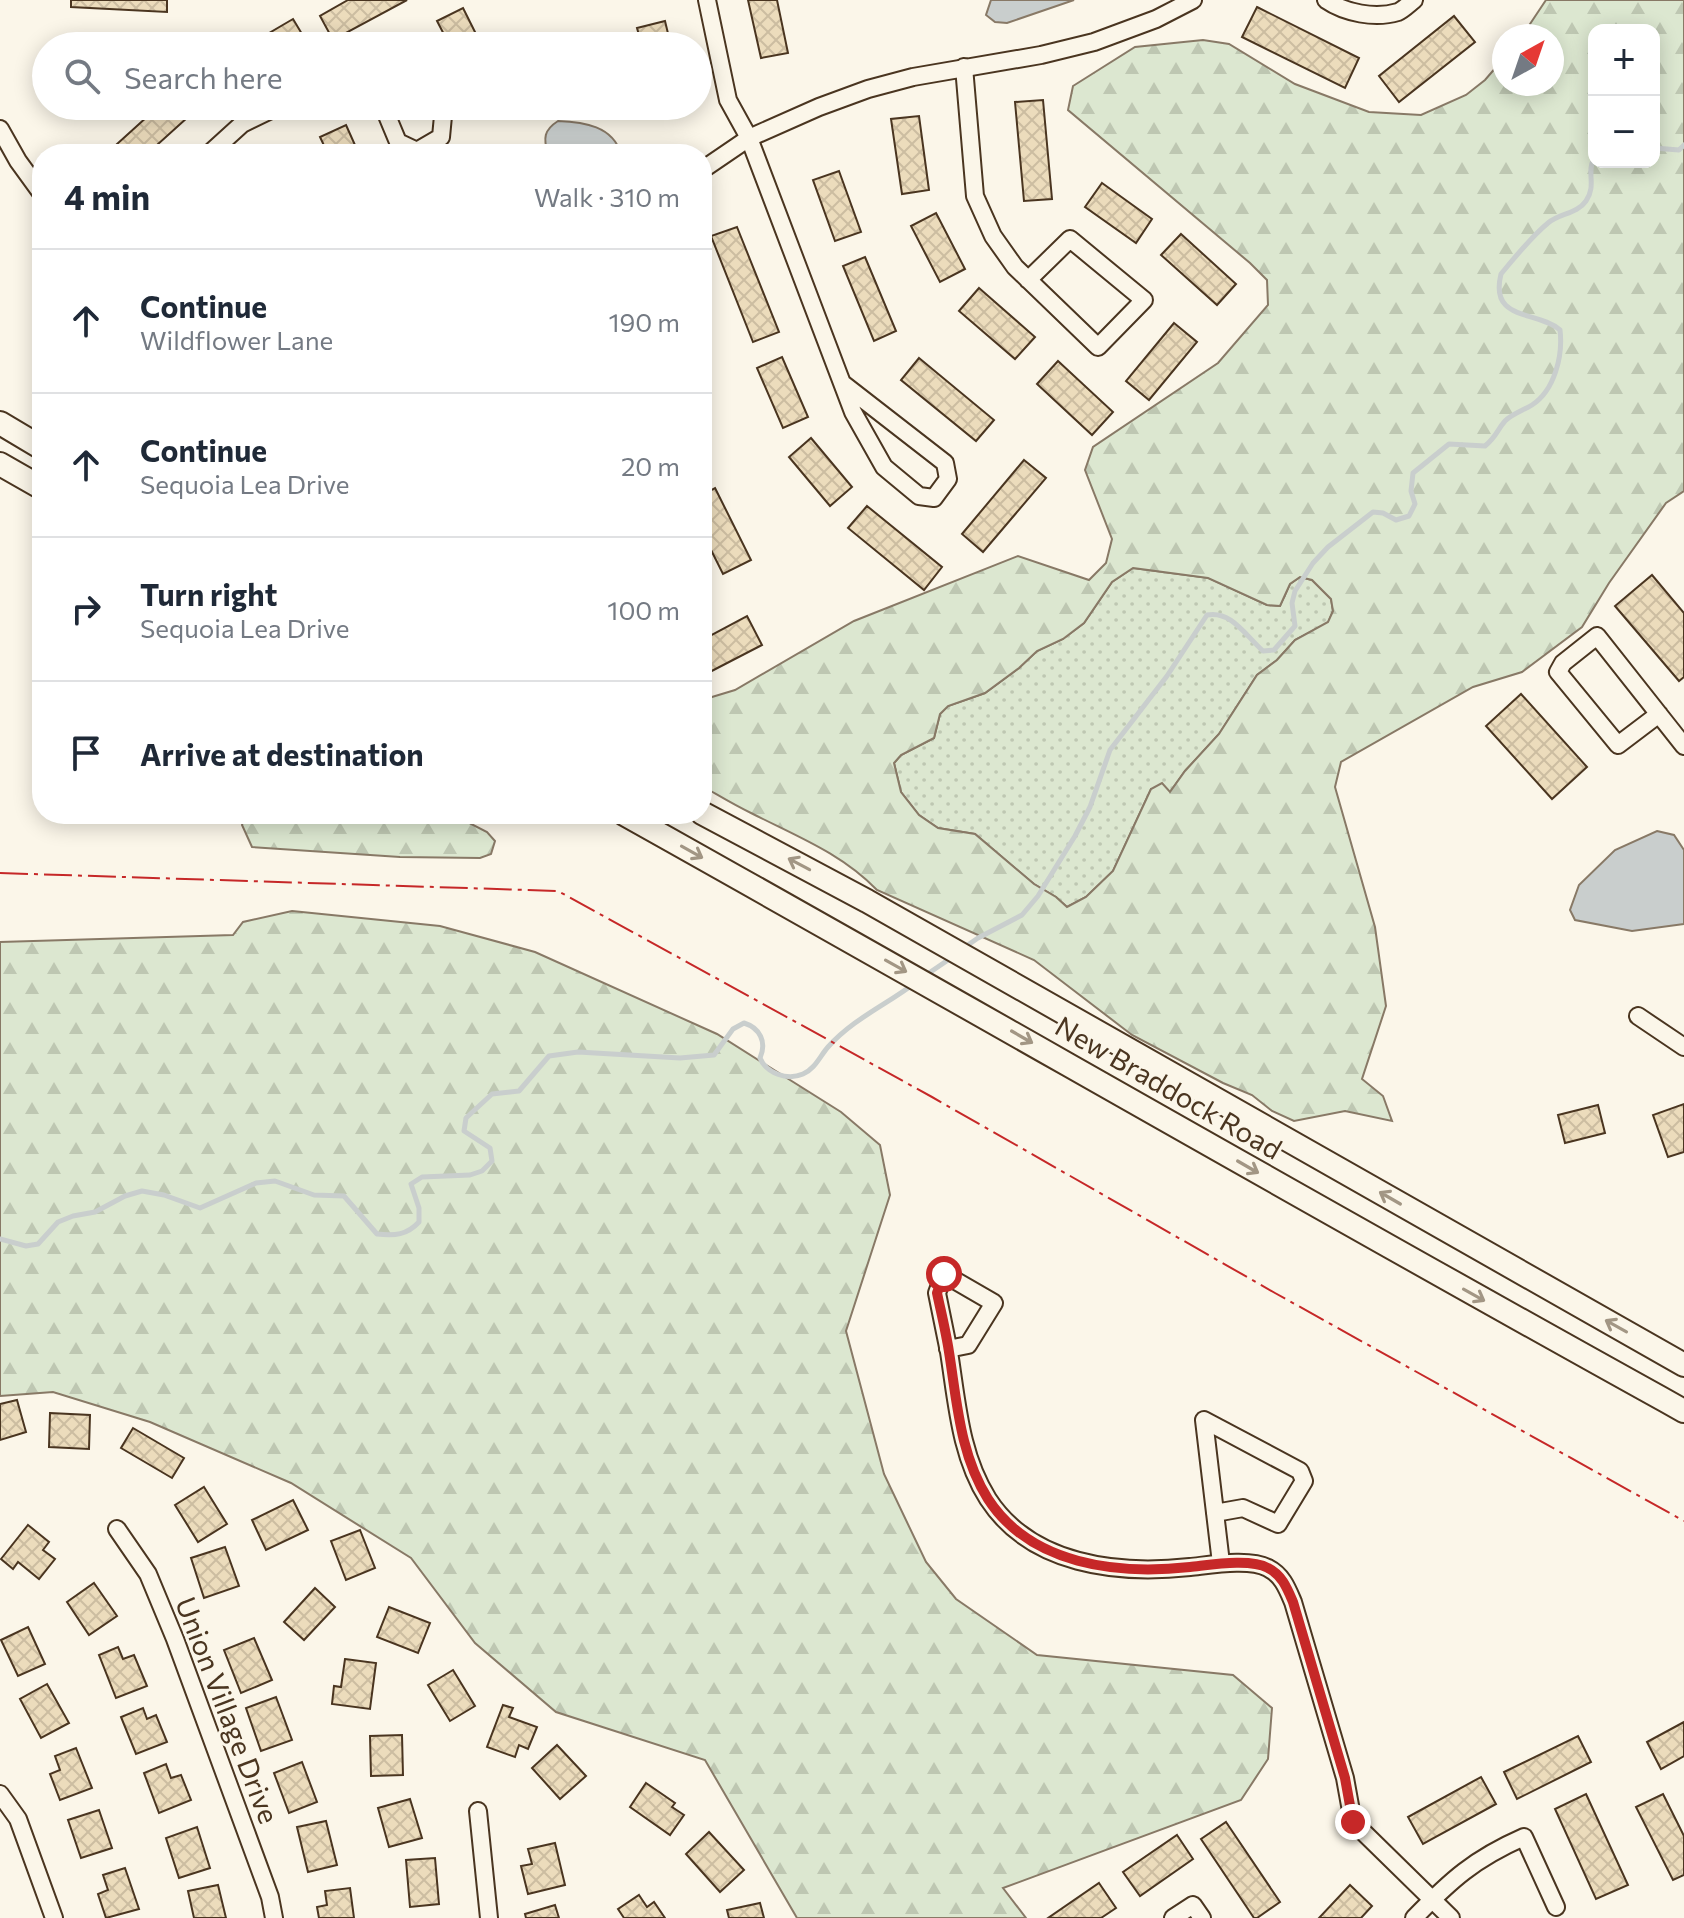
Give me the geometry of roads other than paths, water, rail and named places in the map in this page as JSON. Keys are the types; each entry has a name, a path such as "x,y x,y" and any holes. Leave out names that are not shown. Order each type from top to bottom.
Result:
{"main road":[{"path":"0,423 32,442"},
{"path":"0,464 32,482"},
{"name":"New Braddock Road","path":"712,818 867,901 1684,1365"},
{"name":"New Braddock Road","path":"642,824 1405,1257 1684,1411"}],"street":[{"path":"707,0 728,100 749,138 853,412 884,467 919,496 934,498 948,479 945,463 842,383"},
{"path":"712,163 749,138 868,89 1094,42 1156,19 1193,0"},
{"path":"1326,0 1335,6 1370,15 1400,12 1414,0"},
{"path":"964,67 975,196 993,236 1015,267 1028,280 1098,347 1144,300 1070,239 1028,280"},
{"path":"220,144 250,120"},
{"path":"389,120 398,142 402,144"},
{"path":"429,144 441,137 443,120"},
{"path":"0,129 32,180"},
{"path":"1659,714 1618,745 1558,672 1563,663 1597,636 1659,714 1684,746"},
{"path":"1638,1016 1684,1047"},
{"path":"948,1349 968,1345 994,1303 944,1274 937,1293 960,1429 971,1465 986,1497 1005,1522 1055,1555 1091,1564 1162,1570 1221,1563 1250,1564 1267,1567 1284,1582 1293,1602 1345,1778 1353,1822 1451,1918"},
{"path":"1215,1513 1243,1508 1278,1524 1304,1481 1300,1471 1204,1420 1215,1513 1221,1563"},
{"name":"Union Village Drive","path":"117,1529 148,1574 175,1639 270,1897 274,1918"},
{"path":"0,1794 18,1819 54,1918"},
{"path":"478,1811 489,1918"},
{"path":"1414,1918 1458,1874 1496,1849 1524,1837 1556,1907"},
{"path":"1173,1918 1193,1905 1202,1918"}],"waterway":[{"path":"1660,148 1679,150 1684,145"},
{"path":"962,949 1022,915 1038,896 1090,807 1110,750 1167,676 1207,615 1216,614 1231,620 1263,651 1274,650 1295,626 1292,603 1295,591 1313,563 1328,547 1373,512 1396,520 1409,516 1415,504 1411,491 1413,473 1449,444 1485,446 1505,421 1540,398 1552,381 1559,361 1560,330 1508,308 1499,289 1501,274 1548,223 1578,209 1586,201 1591,190 1591,168"},
{"path":"926,975 951,958"},
{"path":"0,1239 26,1246 38,1244 58,1222 95,1212 142,1191 200,1208 256,1183 275,1181 314,1195 344,1196 377,1234 400,1234 419,1222 419,1208 411,1184 422,1177 470,1175 482,1171 492,1161 490,1148 464,1131 466,1118 492,1094 519,1091 549,1056 578,1052 680,1058 714,1055 733,1029 744,1023 761,1036 763,1046 760,1058 767,1068 784,1076 797,1076 811,1069 848,1028 915,983"}]}
